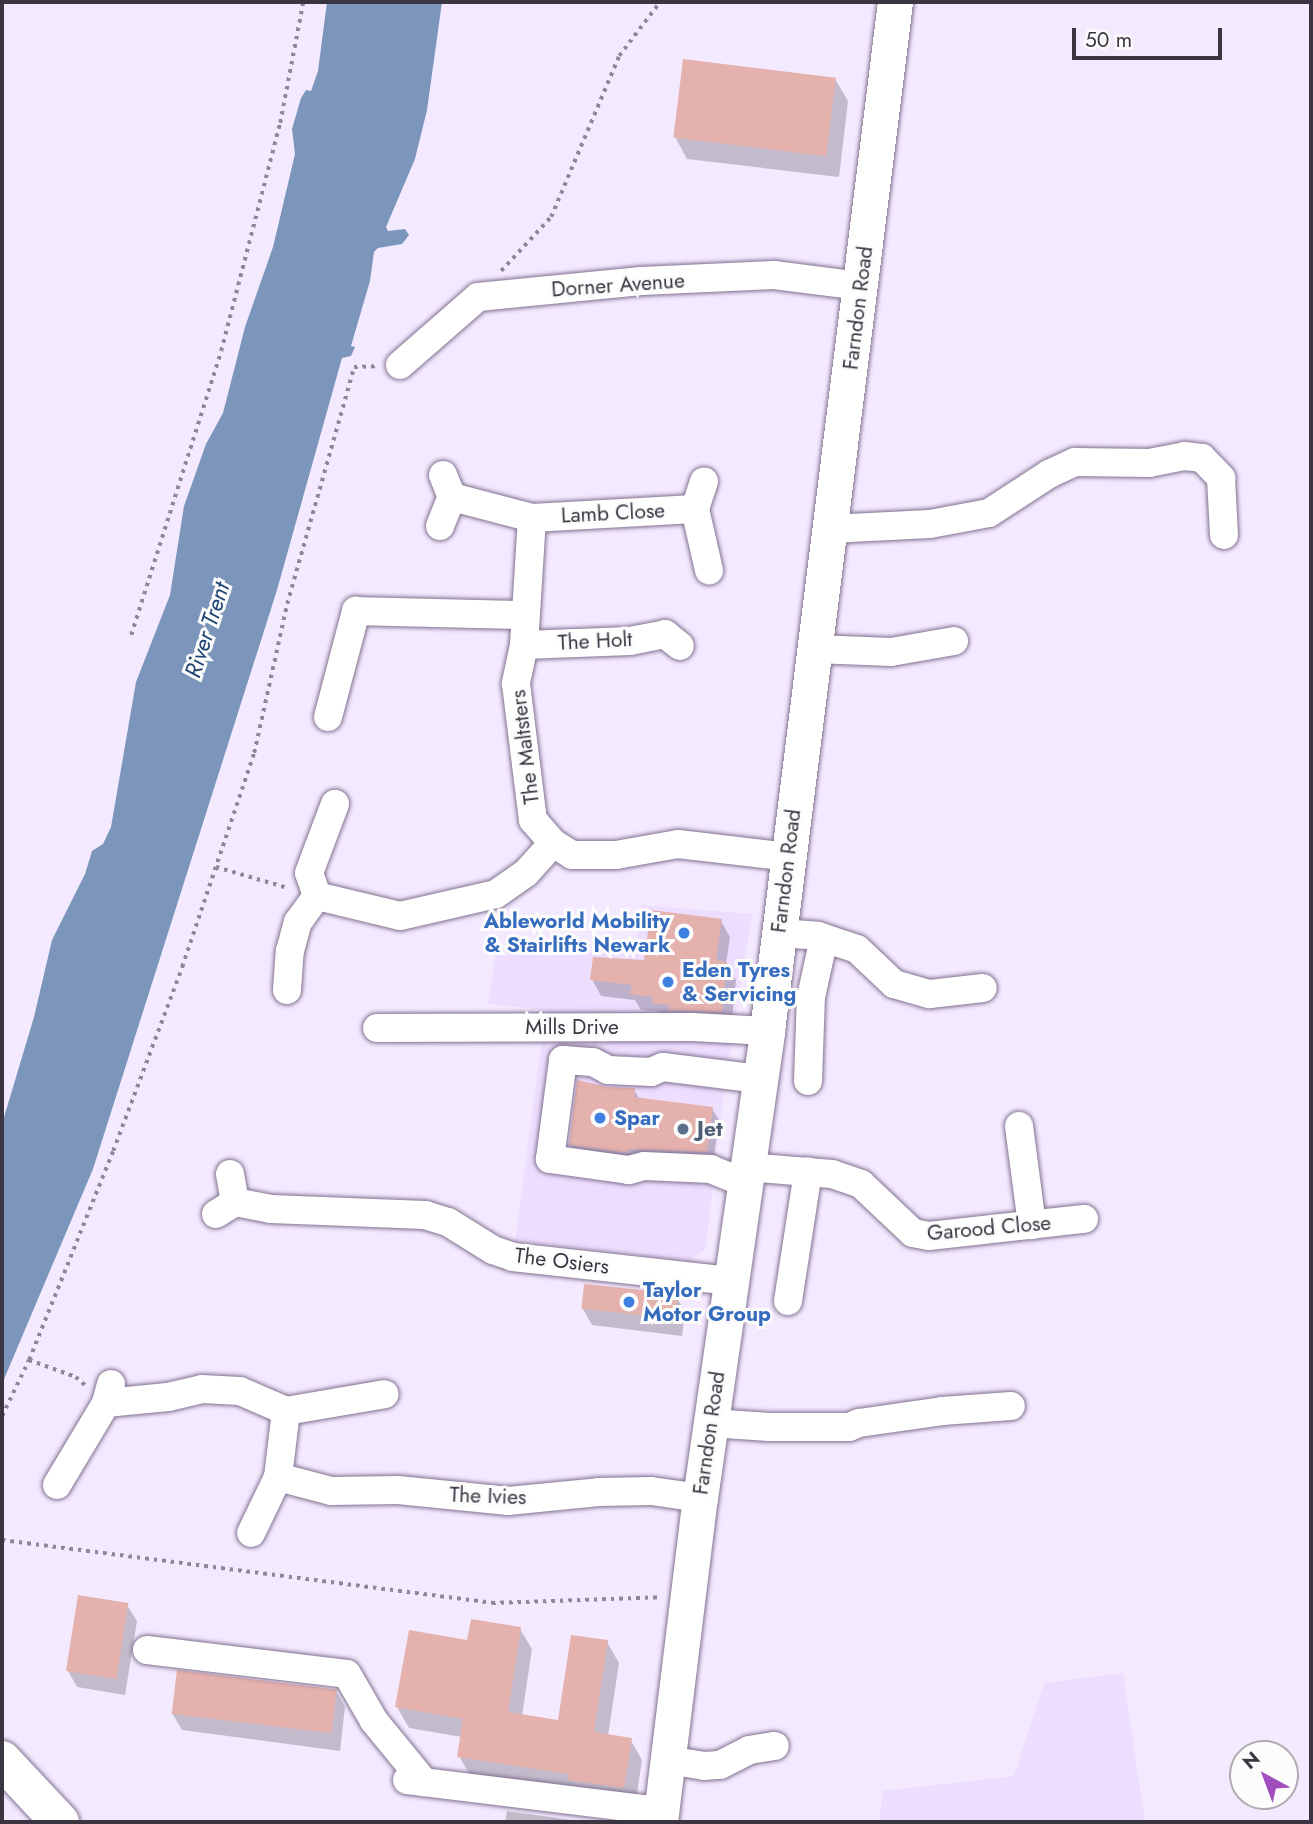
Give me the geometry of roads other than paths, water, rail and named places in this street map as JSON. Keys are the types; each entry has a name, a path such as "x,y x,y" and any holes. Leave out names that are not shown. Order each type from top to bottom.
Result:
{"highway":[{"path":"2,1759 60,1822"}],"main road":[{"name":"Farndon Road","path":"660,1817 700,1498 767,1031 895,2"}],"street":[{"name":"Dorner Avenue","path":"400,365 478,297 641,281 774,275 860,286"},
{"path":"830,529 930,524 989,513 1049,474 1075,462 1149,463 1184,456 1202,458 1221,478 1224,535"},
{"name":"Lamb Close","path":"704,481 695,509 709,570"},
{"name":"Lamb Close","path":"440,526 447,486 532,518 695,509"},
{"name":"Lamb Close","path":"526,615 532,518"},
{"path":"328,717 356,611 526,615"},
{"name":"The Maltsters","path":"526,615 524,645 516,684 533,820 553,843"},
{"name":"The Holt","path":"524,645 630,641 668,632"},
{"path":"814,649 891,652 954,641"},
{"path":"317,896 309,873 335,804"},
{"path":"317,896 400,916 496,894 526,873 553,843 572,855 616,855 678,844 788,857"},
{"path":"288,990 290,951 298,922 317,896"},
{"path":"779,933 824,938 856,949 894,984 930,994 983,988"},
{"path":"808,1081 811,997 824,938"},
{"name":"Mills Drive","path":"377,1028 693,1027 767,1031"},
{"name":"Garood Close","path":"759,1079 663,1068 651,1072 608,1070 593,1062 563,1060 551,1159 629,1170 644,1166 711,1169 746,1175 808,1172 832,1174 861,1184 912,1233 929,1236 1084,1219"},
{"path":"1019,1126 1032,1225"},
{"path":"788,1301 808,1172"},
{"name":"The Osiers","path":"230,1174 226,1208 425,1215 448,1222 493,1250 513,1257 730,1281"},
{"path":"57,1485 108,1394 168,1398 202,1389 240,1391 286,1411 384,1395"},
{"path":"711,1423 769,1427 849,1427 859,1423 942,1411 1011,1406"},
{"path":"251,1533 278,1477 286,1411"},
{"name":"The Ivies","path":"278,1477 331,1491 398,1490 508,1501 598,1492 651,1491 700,1498"},
{"path":"147,1650 347,1674 411,1781 660,1817"},
{"path":"667,1760 704,1766 720,1765 750,1750 775,1746"}],"water":[{"name":"River Trent","path":"327,2 442,2 427,110 415,159 386,227 388,231 405,229 409,235 402,244 378,248 374,252 370,281 351,346 355,347 351,356 342,358 277,590 93,1169 2,1384 2,1124 34,1017 52,940 85,874 92,851 103,844 111,827 136,682 170,595 184,506 206,444 223,413 245,327 273,247 295,154 292,129 301,98 306,90 311,91 318,71"}],"place":[{"name":"Ableworld Mobility & Stairlifts Newark","path":"684,933"},
{"name":"Eden Tyres & Servicing","path":"668,982"},
{"name":"Spar","path":"600,1118"},
{"name":"Jet","path":"683,1129"},
{"name":"Taylor Motor Group","path":"629,1302"}]}
